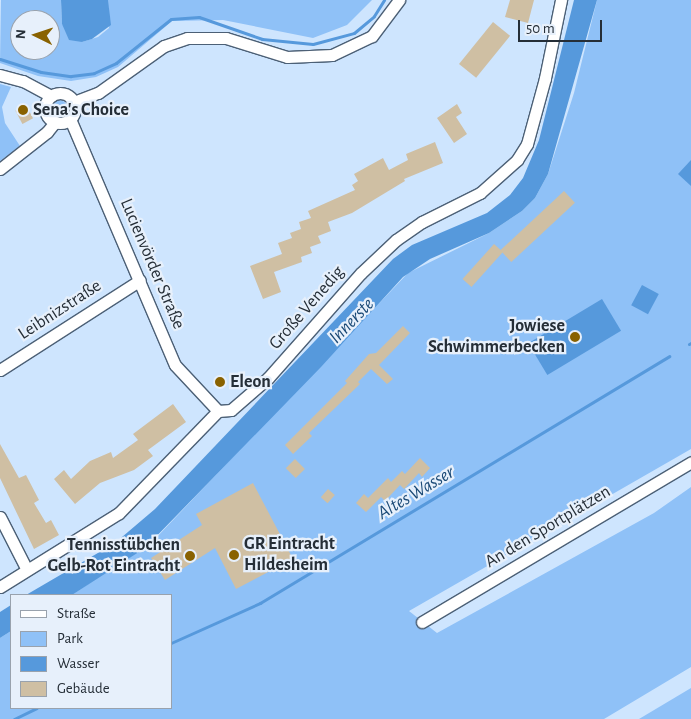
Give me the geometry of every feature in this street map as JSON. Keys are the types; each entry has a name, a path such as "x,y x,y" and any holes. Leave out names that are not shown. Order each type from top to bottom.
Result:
{"street":[{"path":"74,102 98,93 164,46 187,38 226,38 287,57 332,54 372,36 399,0"},
{"name":"Große Venedig","path":"0,587 119,513 218,411 231,410 268,378 361,273 396,240 422,222 480,193 517,160 527,144 543,87 561,0"},
{"path":"0,75 23,81 51,96 64,94 74,102 75,111 70,119 55,122 48,132 0,169"},
{"path":"51,96 46,110 55,122"},
{"name":"Lucienvörder Straße","path":"70,119 175,364 218,411"},
{"name":"Leibnizstraße","path":"0,370 140,280"},
{"name":"An den Sportplätzen","path":"422,622 691,462"},
{"path":"0,517 27,570"}],"green space":[{"path":"1,0 61,0 62,24 82,42 98,37 109,28 108,0 372,0 347,25 313,38 223,20 172,21 118,67 96,77 71,81 38,76 0,63"},
{"path":"597,0 691,0 691,449 409,611 437,633 654,513 691,487 691,667 604,719 0,719 0,638 10,632 10,709 172,709 172,594 73,594 155,539 408,273 489,233 522,211 535,198 548,174 574,93"},
{"path":"0,84 11,87 2,107 5,123 20,146 0,161"},
{"path":"59,100 67,108 59,116 51,108"},
{"path":"691,688 691,719 639,719"}],"water":[{"path":"61,0 108,0 111,25 92,39 82,42 69,40 62,24"},
{"name":"Innerste","path":"574,0 597,0 548,174 535,198 522,211 489,233 430,259 403,277 321,367 145,548 74,594 28,594 115,543 155,509 393,259 412,245 487,213 510,195 523,178 539,140"},
{"path":"691,160 691,186 678,174"},
{"path":"642,285 659,294 648,314 631,305"},
{"name":"Jowiese Schwimmerbecken","path":"602,299 621,331 547,375 528,343"},
{"path":"10,606 10,632 0,638 0,612"}],"building":[{"path":"510,0 534,0 528,23 505,17"},
{"path":"493,22 510,36 476,78 459,64"},
{"path":"457,104 462,113 456,117 467,134 454,143 437,118"},
{"path":"26,105 33,118 22,124 15,111"},
{"path":"435,142 443,163 404,179 405,181 352,213 328,222 331,231 318,236 321,243 310,247 312,253 301,257 302,262 274,272 281,292 263,299 250,266 282,254 278,243 292,238 290,233 301,229 299,222 311,218 308,211 355,190 352,185 358,181 354,174 383,158 389,170 408,160 406,154"},
{"path":"564,191 575,203 511,262 500,250"},
{"path":"494,244 503,252 471,287 463,279"},
{"path":"403,326 410,333 379,365 393,379 387,384 371,369 358,382 360,384 309,433 312,436 293,454 285,445 347,383 345,381 369,354 376,353"},
{"path":"173,404 186,422 148,450 153,456 134,470 100,483 75,504 54,479 64,470 71,479 90,461 111,452 113,458 138,440 133,434"},
{"path":"0,444 19,478 26,475 39,500 34,503 46,523 51,520 59,535 34,549 0,478"},
{"path":"420,458 430,468 422,477 419,473 404,489 400,485 385,501 381,497 366,512 356,503 364,494 368,498 388,478 391,482 402,471 405,474"},
{"path":"295,459 305,469 296,478 286,468"},
{"path":"253,483 293,559 236,589 215,548 165,580 151,558 202,525 196,514"},
{"path":"328,489 335,495 328,503 321,497"}],"waterway":[{"path":"0,59 41,72 71,76 94,73 116,63 171,19 199,17 262,39 313,44 354,33 374,16 384,0"},
{"name":"Altes Wasser","path":"172,643 260,603 669,356"},
{"name":"Altes Wasser","path":"14,719 35,709"}],"place":[{"name":"Sena's Choice","path":"23,110"},
{"name":"Jowiese Schwimmerbecken","path":"575,337"},
{"name":"Eleon","path":"220,382"},
{"name":"GR Eintracht Hildesheim","path":"234,555"},
{"name":"Tennisstübchen Gelb-Rot Eintracht","path":"190,556"}]}
